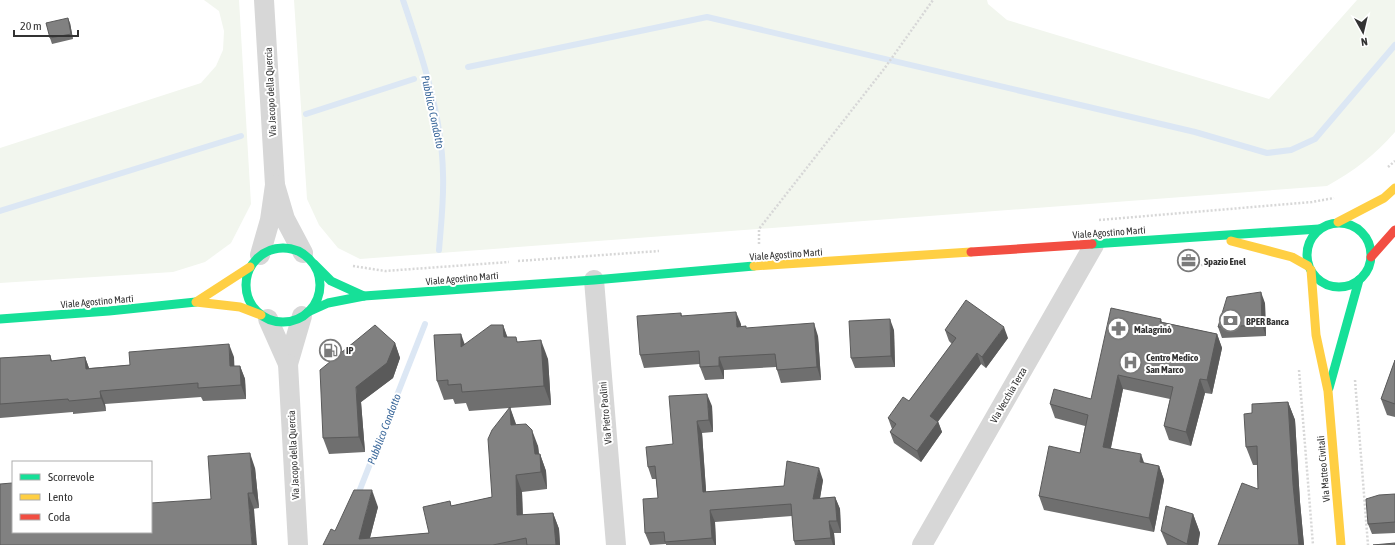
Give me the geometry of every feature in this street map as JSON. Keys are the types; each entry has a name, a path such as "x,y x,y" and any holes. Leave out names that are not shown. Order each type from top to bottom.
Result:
{"main road":[{"path":"1338,222 1353,226 1362,232 1370,246 1371,257 1368,270 1359,280 1346,286 1331,286 1318,280 1310,268 1306,256 1312,236 1319,229 1328,224 1338,222 1384,198 1395,188"},
{"name":"Viale Agostino Marti","path":"305,314 328,302 364,296 594,280 758,266 1319,229"},
{"path":"1371,257 1395,230"},
{"name":"Viale Agostino Marti","path":"1209,236 1292,257 1310,268"},
{"path":"283,247 308,258 320,279 320,291 316,302 305,314 287,322 275,322 264,317 254,309 245,287 246,274 255,261 271,249 283,247"},
{"name":"Viale Agostino Marti","path":"308,258 331,281 364,296"},
{"name":"Viale Agostino Marti","path":"196,302 255,261"},
{"name":"Via Matteo Civitali","path":"1310,268 1316,335 1328,391 1340,545"},
{"name":"Via Matteo Civitali","path":"1328,391 1359,280"},
{"name":"Viale Agostino Marti","path":"0,319 109,311 196,302 240,307 264,317"}],"street":[{"name":"Via Jacopo della Quercia","path":"255,261 270,220 275,185 264,0"},
{"name":"Via Jacopo della Quercia","path":"275,185 285,219 308,258"},
{"name":"Via Vecchia Terza","path":"922,545 1094,245"},
{"name":"Via Pietro Paolini","path":"594,280 616,545"},
{"name":"Via Jacopo della Quercia","path":"298,545 288,364 305,314"},
{"name":"Via Jacopo della Quercia","path":"264,317 288,364"}],"path":[{"path":"758,266 758,229 884,68 933,0"},
{"path":"1383,172 1395,161"},
{"path":"1092,220 1312,202 1340,196"},
{"path":"751,244 767,243"},
{"path":"349,265 385,271 664,250"},
{"path":"1179,266 1232,264"},
{"path":"1299,367 1313,545"},
{"path":"1355,376 1368,545"}],"shaded area":[{"path":"204,0 239,0 251,204 231,243 205,262 173,272 0,283 0,148 201,83 216,66 223,50 224,31 219,11"},
{"path":"294,0 987,0 988,4 1007,20 1269,99 1357,0 1395,0 1395,132 1364,162 1327,186 360,259 338,248 319,225 307,199"}],"building":[{"path":"68,18 71,34 50,38 46,23"},
{"path":"1261,292 1262,325 1218,327 1227,297"},
{"path":"966,300 1004,327 982,357 977,353 930,416 938,422 917,451 890,432 896,424 888,418 903,397 909,401 956,338 945,330"},
{"path":"1111,308 1161,319 1160,322 1217,334 1207,380 1200,379 1186,432 1164,426 1173,387 1118,375 1103,447 1141,454 1140,462 1159,466 1149,518 1039,496 1049,446 1080,453 1088,415 1050,404 1054,389 1091,399"},
{"path":"736,312 737,327 746,326 746,328 814,323 817,367 777,370 775,354 719,357 719,366 700,367 699,351 640,355 637,316 681,313 681,316"},
{"path":"890,319 891,356 851,358 849,321"},
{"path":"375,325 395,343 387,363 356,387 359,437 323,438 320,370"},
{"path":"491,325 503,325 504,337 516,337 517,342 541,340 544,386 462,392 461,384 448,385 448,380 437,381 434,335 461,334 461,347"},
{"path":"229,344 230,366 240,366 241,385 198,388 198,383 100,391 101,398 0,404 0,358 50,355 51,361 85,357 86,369 130,365 129,352"},
{"path":"1395,360 1395,404 1381,399"},
{"path":"707,394 709,420 697,421 703,492 784,486 787,461 819,468 813,499 835,497 837,521 829,521 831,538 794,541 791,504 710,510 712,538 665,542 664,532 645,533 643,499 658,498 655,466 648,467 646,447 673,444 669,396"},
{"path":"1288,402 1293,484 1299,545 1218,545 1242,483 1258,489 1257,446 1246,447 1244,414 1252,413 1252,404"},
{"path":"510,407 511,425 526,424 532,430 535,454 540,454 541,472 516,475 517,515 553,513 556,545 527,545 526,538 493,545 323,545 331,529 335,531 354,490 372,490 359,539 429,533 423,507 450,501 451,506 492,497 488,439 492,430"},
{"path":"250,453 253,493 248,493 252,545 0,545 0,484 12,483 12,533 152,533 152,503 211,499 208,456"},
{"path":"1395,494 1395,522 1368,524 1366,499 1379,495"},
{"path":"1166,506 1193,514 1187,544 1161,531"},
{"path":"1395,543 1395,545 1373,545"}],"waterway":[{"name":"Pubblico Condotto","path":"403,0 424,64 439,130 442,152 443,183 439,250"},
{"path":"468,67 707,17 1195,132 1267,153 1291,150 1315,139 1395,45"},
{"path":"306,114 414,79"},
{"path":"0,211 241,136"},
{"name":"Pubblico Condotto","path":"357,497 425,324"}],"traffic: fast":[{"path":"1333,223 1345,223 1362,232 1369,243 1371,255 1369,267 1362,278 1345,287 1333,287 1321,282 1312,273 1307,261 1307,249 1312,237 1321,228 1333,223"},
{"path":"1092,244 1319,229"},
{"path":"276,248 290,248 304,254 314,264 320,278 320,285 320,292 314,306 304,316 290,322 276,322 262,316 252,306 246,292 246,278 252,264 262,254 276,248"},
{"path":"308,312 328,303 364,296 331,281 314,264"},
{"path":"364,296 594,280 754,266"},
{"path":"1329,388 1359,280"},
{"path":"0,319 109,311 196,302"}],"traffic: slow":[{"path":"1338,222 1384,198 1395,188"},
{"path":"1231,241 1292,257 1308,266"},
{"path":"754,266 971,252"},
{"path":"250,267 196,302 240,307 261,315"},
{"path":"1311,270 1316,335 1328,391 1341,545"}],"traffic: jam":[{"path":"1371,257 1395,230"},
{"path":"971,252 1092,244"}],"place":[{"name":"Spazio Enel","path":"1189,261"},
{"name":"BPER Banca","path":"1231,321"},
{"name":"Malagrinò","path":"1118,329"},
{"name":"IP","path":"331,350"},
{"name":"Centro Medico San Marco","path":"1130,363"}]}
